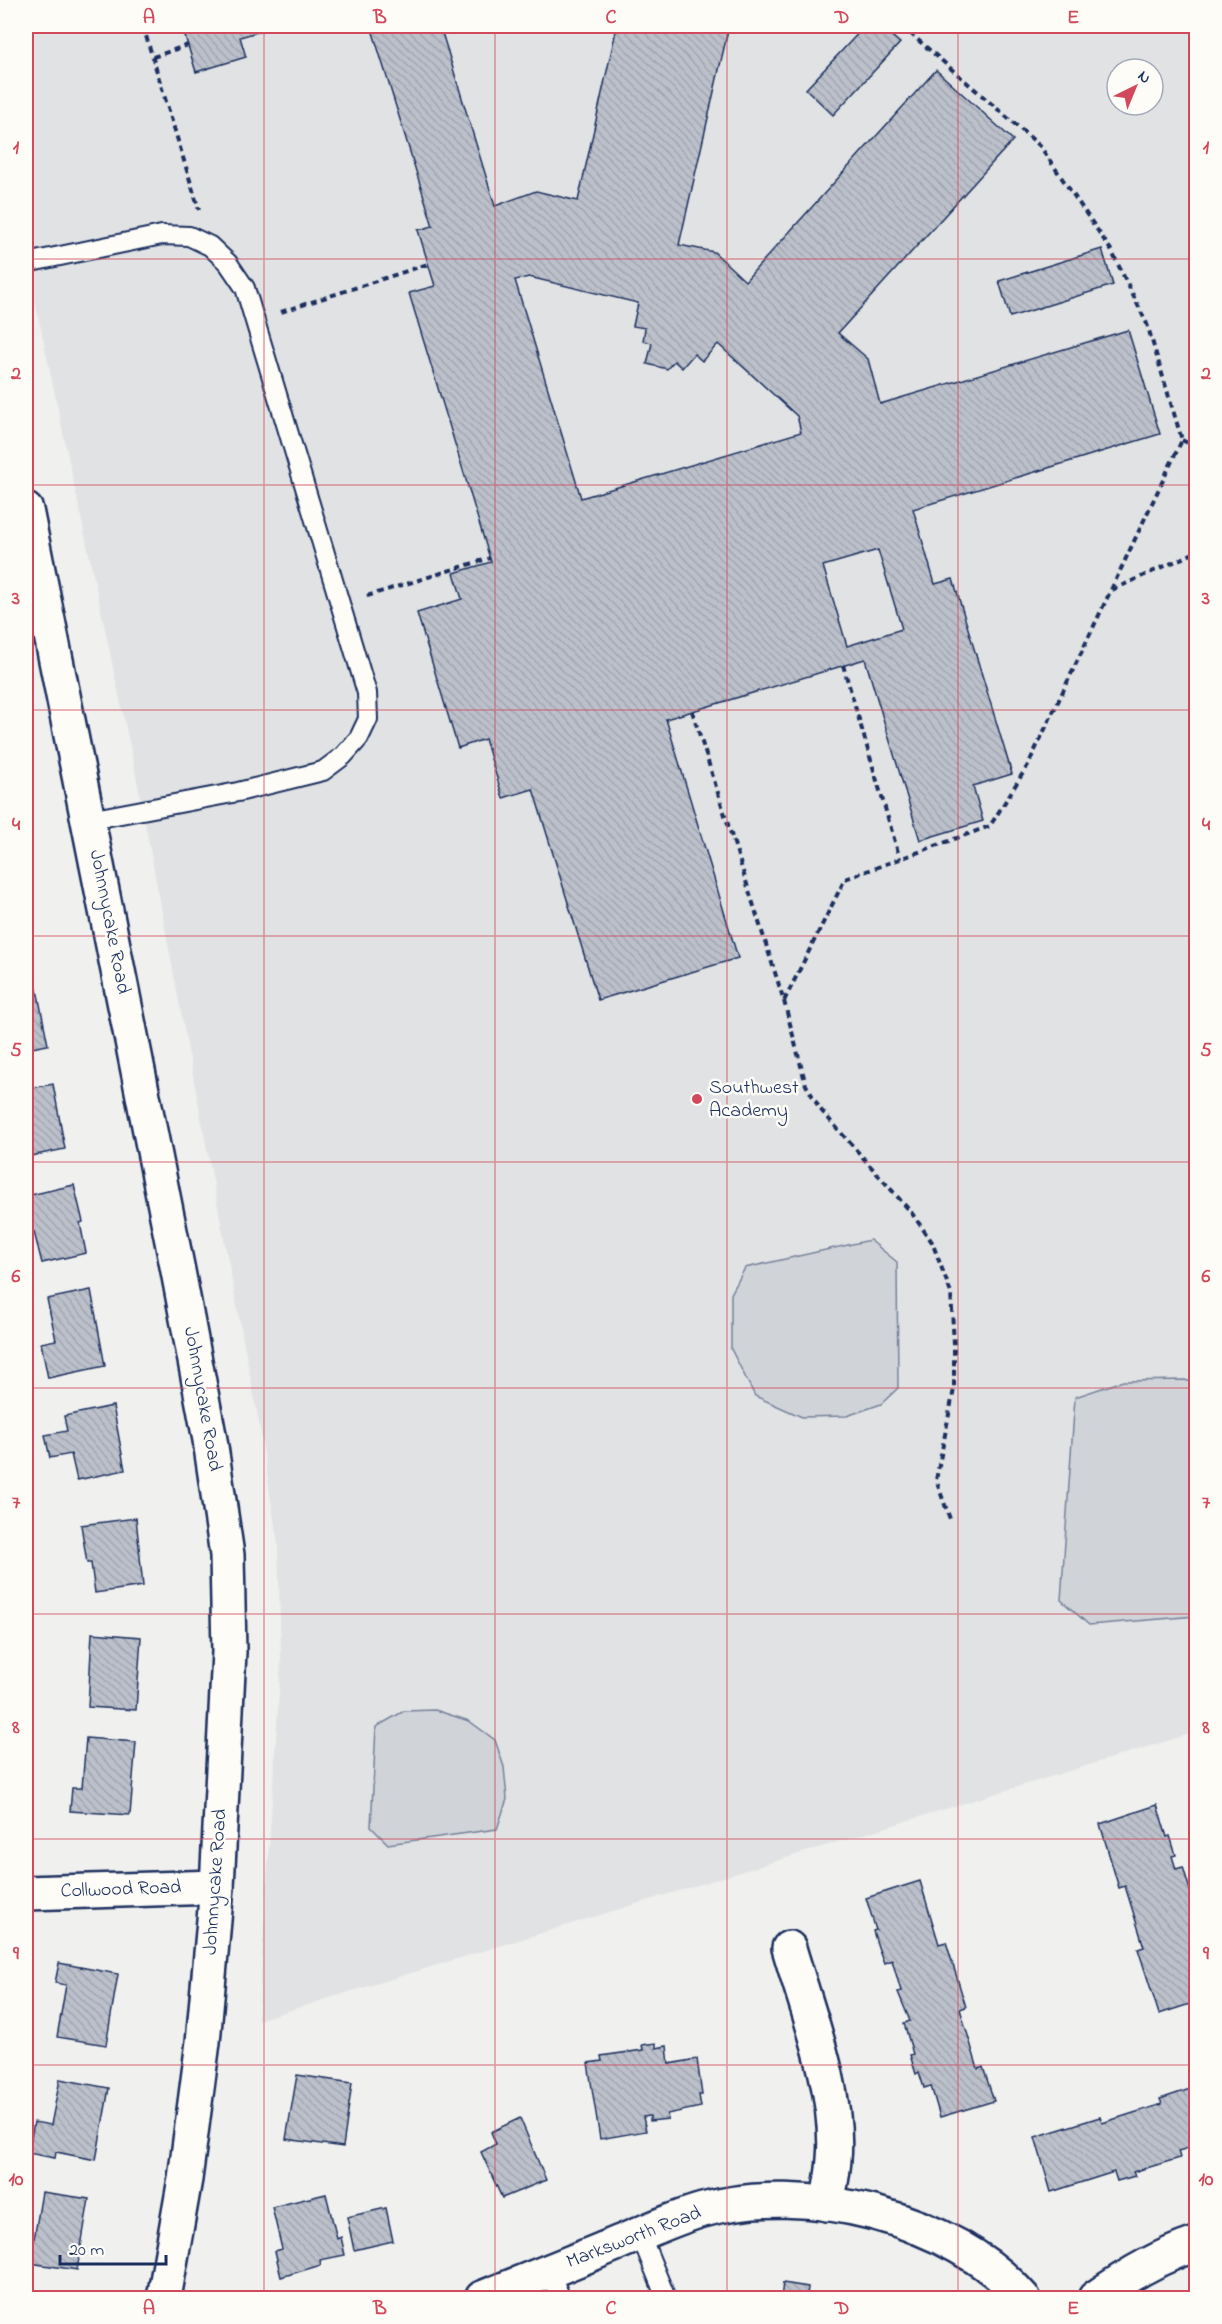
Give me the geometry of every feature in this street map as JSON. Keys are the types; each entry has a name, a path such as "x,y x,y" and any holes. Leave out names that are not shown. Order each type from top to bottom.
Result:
{"main road":[{"name":"Johnnycake Road","path":"26,510 208,1429 227,1555 229,1652 217,1887 203,2042 185,2179 164,2298"},
{"name":"Collwood Road","path":"26,1893 217,1887"},
{"path":"789,1948 825,2073 832,2116 835,2157 827,2204"},
{"name":"Marksworth Road","path":"482,2298 555,2285 640,2234 703,2210 764,2200 827,2204 886,2215 921,2228 958,2246 990,2269 1023,2298"},
{"path":"1095,2298 1171,2252 1197,2244"}],"lane":[{"path":"26,263 162,235 189,236 210,246 228,263 245,288 367,693 368,719 359,738 343,756 323,771 238,792 89,820"},
{"path":"640,2234 666,2298"}],"path":[{"path":"143,26 210,246"},
{"path":"784,1001 845,879 990,826 1028,765 1182,440 1147,324 1111,250 1040,146 902,26"},
{"path":"153,57 188,45"},
{"path":"255,321 428,264"},
{"path":"1182,440 1197,447"},
{"path":"1112,590 1197,552"},
{"path":"340,604 490,558"},
{"path":"843,665 900,858"},
{"path":"692,711 784,1001 806,1085 815,1101 850,1145 911,1212 932,1242 951,1293 954,1389 936,1480 950,1519"}],"shaded area":[{"name":"Southwest Academy","path":"26,26 1196,26 1196,1732 258,2020 281,1661 278,1545 260,1428 135,770 26,259"},
{"path":"870,1240 897,1262 898,1388 881,1404 847,1416 802,1417 755,1396 731,1349 731,1294 745,1268"},
{"path":"1185,1380 1196,1384 1196,1616 1089,1625 1061,1600 1075,1397 1123,1381"},
{"path":"435,1710 469,1721 495,1740 504,1767 507,1799 497,1829 388,1844 371,1827 376,1727 404,1711"}],"building":[{"path":"182,26 278,26 240,37 246,57 196,72"},
{"path":"371,26 440,26 495,206 536,191 578,201 617,26 729,26 679,245 714,252 745,281 936,70 1013,140 838,333 868,359 880,404 1128,330 1160,434 913,509 935,584 953,579 1012,774 973,786 983,821 920,840 865,659 666,719 738,958 598,1000 533,789 503,798 485,739 458,748 417,613 462,599 454,573 491,562 409,293 435,286 418,230 433,226","holes":["529,277 638,303 633,326 645,328 643,341 652,343 647,364 667,369 674,361 682,368 694,354 702,361 718,344 797,416 801,432 581,498 515,280","878,550 902,629 847,646 823,566"]},
{"path":"865,26 880,26 900,43 833,115 806,89"},
{"path":"1102,249 1113,285 1010,317 999,281"},
{"path":"33,969 48,1045 26,1049 26,971"},
{"path":"53,1084 65,1149 26,1157 26,1089"},
{"path":"74,1185 83,1222 80,1223 86,1253 42,1263 34,1232 30,1233 26,1216 26,1196"},
{"path":"91,1290 105,1366 48,1378 41,1343 56,1340 47,1299"},
{"path":"113,1406 125,1470 77,1480 71,1454 50,1458 45,1435 67,1431 64,1416"},
{"path":"136,1518 143,1586 95,1593 91,1563 87,1563 81,1525"},
{"path":"92,1633 141,1637 136,1710 88,1707"},
{"path":"86,1738 136,1742 130,1815 70,1811 72,1788 82,1788"},
{"path":"1157,1805 1167,1837 1170,1836 1176,1855 1172,1856 1176,1869 1183,1867 1196,1910 1196,2002 1159,2014 1138,1949 1144,1947 1125,1886 1119,1888 1100,1824"},
{"path":"920,1881 939,1944 946,1942 966,2007 960,2009 978,2069 983,2067 994,2101 940,2117 931,2086 924,2088 919,2072 916,2074 904,2023 910,2021 898,1992 901,1991 892,1960 884,1963 878,1947 873,1931 876,1930 866,1898"},
{"path":"59,1963 118,1974 106,2045 57,2037 66,1985 55,1983"},
{"path":"656,2043 656,2048 667,2046 669,2064 697,2059 702,2095 699,2095 701,2107 667,2114 668,2119 650,2121 650,2116 643,2117 646,2131 600,2139 588,2063 602,2061 601,2056 643,2050 642,2045"},
{"path":"297,2075 352,2083 343,2147 286,2139"},
{"path":"60,2079 109,2088 96,2160 56,2152 55,2158 28,2153 34,2122 51,2125"},
{"path":"1196,2087 1196,2146 1178,2151 1180,2158 1133,2172 1135,2176 1117,2181 1114,2172 1051,2192 1035,2137 1100,2117 1102,2123 1162,2104 1160,2099"},
{"path":"520,2118 546,2180 502,2198 481,2152 496,2144 491,2132"},
{"path":"42,2192 89,2199 77,2270 30,2263"},
{"path":"326,2194 337,2239 341,2237 345,2255 320,2260 321,2265 281,2277 275,2251 282,2249 272,2207"},
{"path":"386,2208 393,2241 354,2250 347,2217"},
{"path":"783,2283 808,2287 807,2296 823,2298 781,2298"}],"place":[{"name":"Southwest Academy","path":"697,1099"}]}
